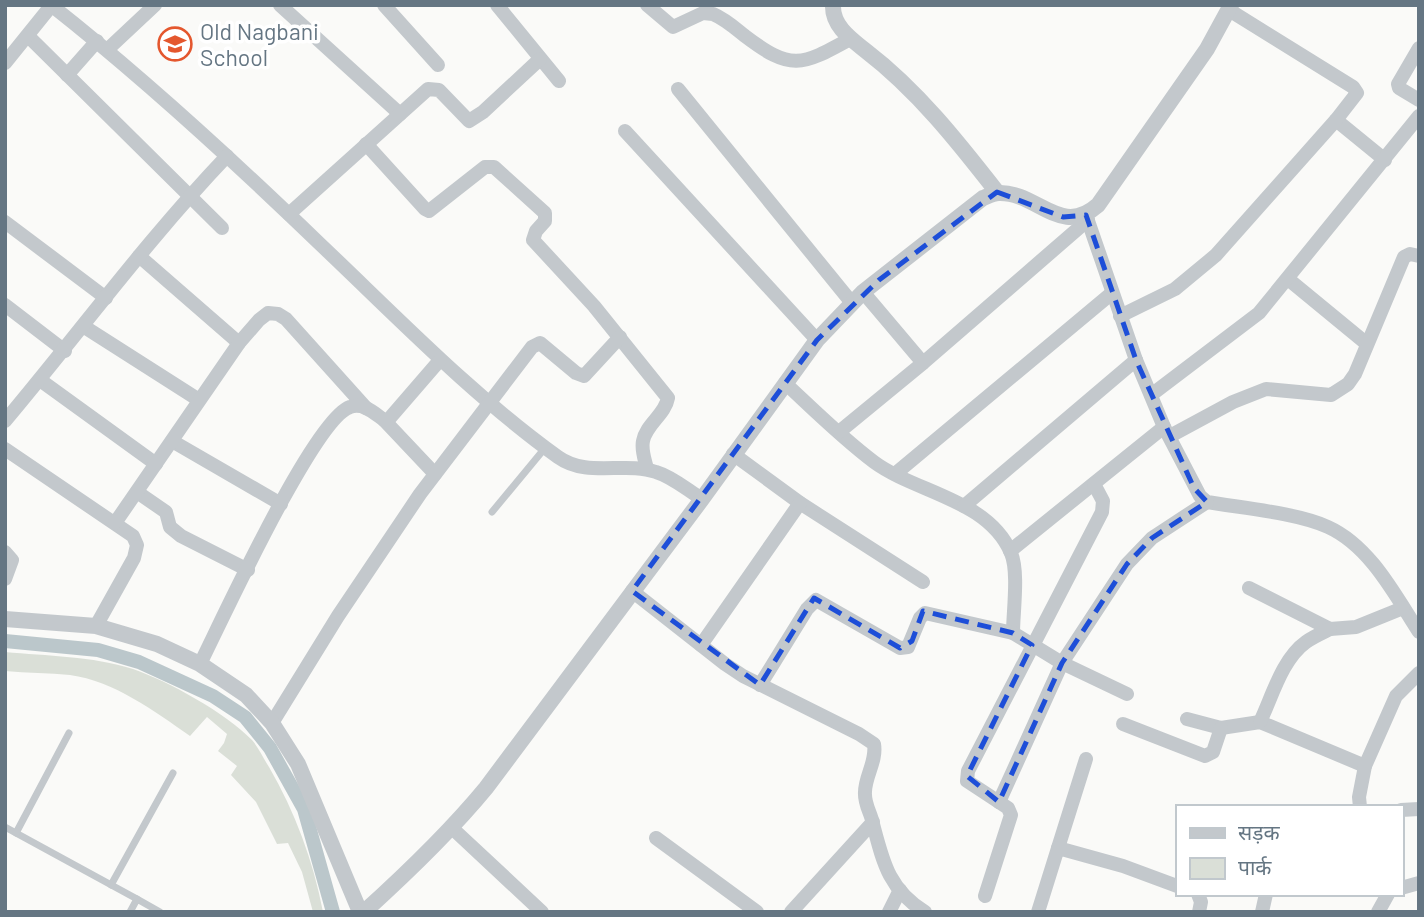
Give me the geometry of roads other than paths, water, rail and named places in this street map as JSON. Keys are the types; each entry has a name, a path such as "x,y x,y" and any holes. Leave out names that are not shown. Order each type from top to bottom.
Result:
{"street":[{"path":"67,75 155,5"},
{"path":"280,5 400,114"},
{"path":"384,5 438,65"},
{"path":"497,5 559,81"},
{"path":"647,5 673,27 703,13 713,14 768,54 790,62 815,58 850,39"},
{"path":"833,5 833,13 850,39 910,88 997,192 1018,197 1063,216 1087,218"},
{"path":"5,63 51,6 102,45 227,156 440,360 490,404 568,464 578,467 647,469 667,476 702,499"},
{"path":"838,432 923,363 1087,218 1207,49 1230,8 1355,89 1355,97 1202,268 1175,289 1120,316"},
{"path":"28,36 222,228"},
{"path":"1419,48 1398,84 1399,88 1419,100"},
{"path":"289,214 423,92 433,87 445,95 465,119 473,119 540,59"},
{"path":"678,89 858,298 923,363"},
{"path":"1151,395 1259,313 1419,116"},
{"path":"1336,120 1385,160"},
{"path":"625,131 817,340"},
{"path":"366,145 429,211 485,167 495,167 545,213 545,221 536,231 533,240 620,337 668,398 664,409 644,436 643,449 647,469"},
{"path":"5,421 190,195 227,156"},
{"path":"5,619 96,626 158,644 200,664 246,695 272,723 299,764 362,912 414,867 486,788 817,340 858,298 984,198 997,192"},
{"path":"1087,218 1136,360 1194,488 1207,502 1309,520 1329,527 1345,537 1362,552 1419,632"},
{"path":"5,222 106,298"},
{"path":"1010,551 1094,484 1167,431 1266,388 1331,395 1340,391 1355,374 1404,257 1410,254 1419,257"},
{"path":"139,256 239,343"},
{"path":"1288,279 1367,344"},
{"path":"895,474 1112,293"},
{"path":"5,305 65,351"},
{"path":"116,523 239,343 268,313 278,314 286,319 366,408 384,420 435,474"},
{"path":"83,327 199,400"},
{"path":"272,723 338,616 435,474 536,343 545,346 576,373 584,376 620,337"},
{"path":"384,420 400,410 440,360"},
{"path":"964,506 1136,360"},
{"path":"40,380 156,464"},
{"path":"785,383 874,462 964,506 993,529 1010,551 1014,562 1013,633"},
{"path":"200,664 300,467 328,425 347,407 357,405 366,408"},
{"path":"172,440 281,503"},
{"path":"5,449 133,536 137,545 134,558 96,626"},
{"path":"733,454 800,503 923,582"},
{"path":"985,896 1011,819 1011,811 967,781 968,771 1102,512 1103,500 1094,484"},
{"path":"137,492 166,512 170,527 175,532 248,570"},
{"path":"999,802 1062,663 1115,582 1140,549 1152,538 1207,502"},
{"path":"701,645 800,503"},
{"path":"5,552 12,560 5,579"},
{"path":"1249,588 1330,628 1356,628 1403,608"},
{"path":"632,591 725,664 874,744 874,760 864,792 880,856 900,890 925,912"},
{"path":"760,685 807,609 816,600 900,648 908,647 920,618 925,613 1013,633 1062,663 1127,694"},
{"path":"1260,722 1296,652 1305,643 1330,628"},
{"path":"1360,805 1365,766 1396,696 1419,673"},
{"path":"1187,719 1221,728 1260,722 1365,766"},
{"path":"1123,724 1205,756 1213,752 1221,728"},
{"path":"1038,912 1086,759"},
{"path":"791,912 873,821"},
{"path":"452,828 542,912"},
{"path":"656,838 739,907 757,912"},
{"path":"1058,848 1123,866 1176,886"},
{"path":"889,912 900,890"},
{"path":"1378,912 1387,896"}],"lane":[{"path":"492,512 546,447"},
{"path":"16,832 69,733"},
{"path":"111,885 173,773"},
{"path":"5,827 160,912"},
{"path":"130,912 137,899"}],"waterway":[{"path":"5,641 98,650 139,662 213,696 245,717 270,748 304,809 333,912"}],"place":[{"name":"Old Nagbani School","path":"175,44"}]}
